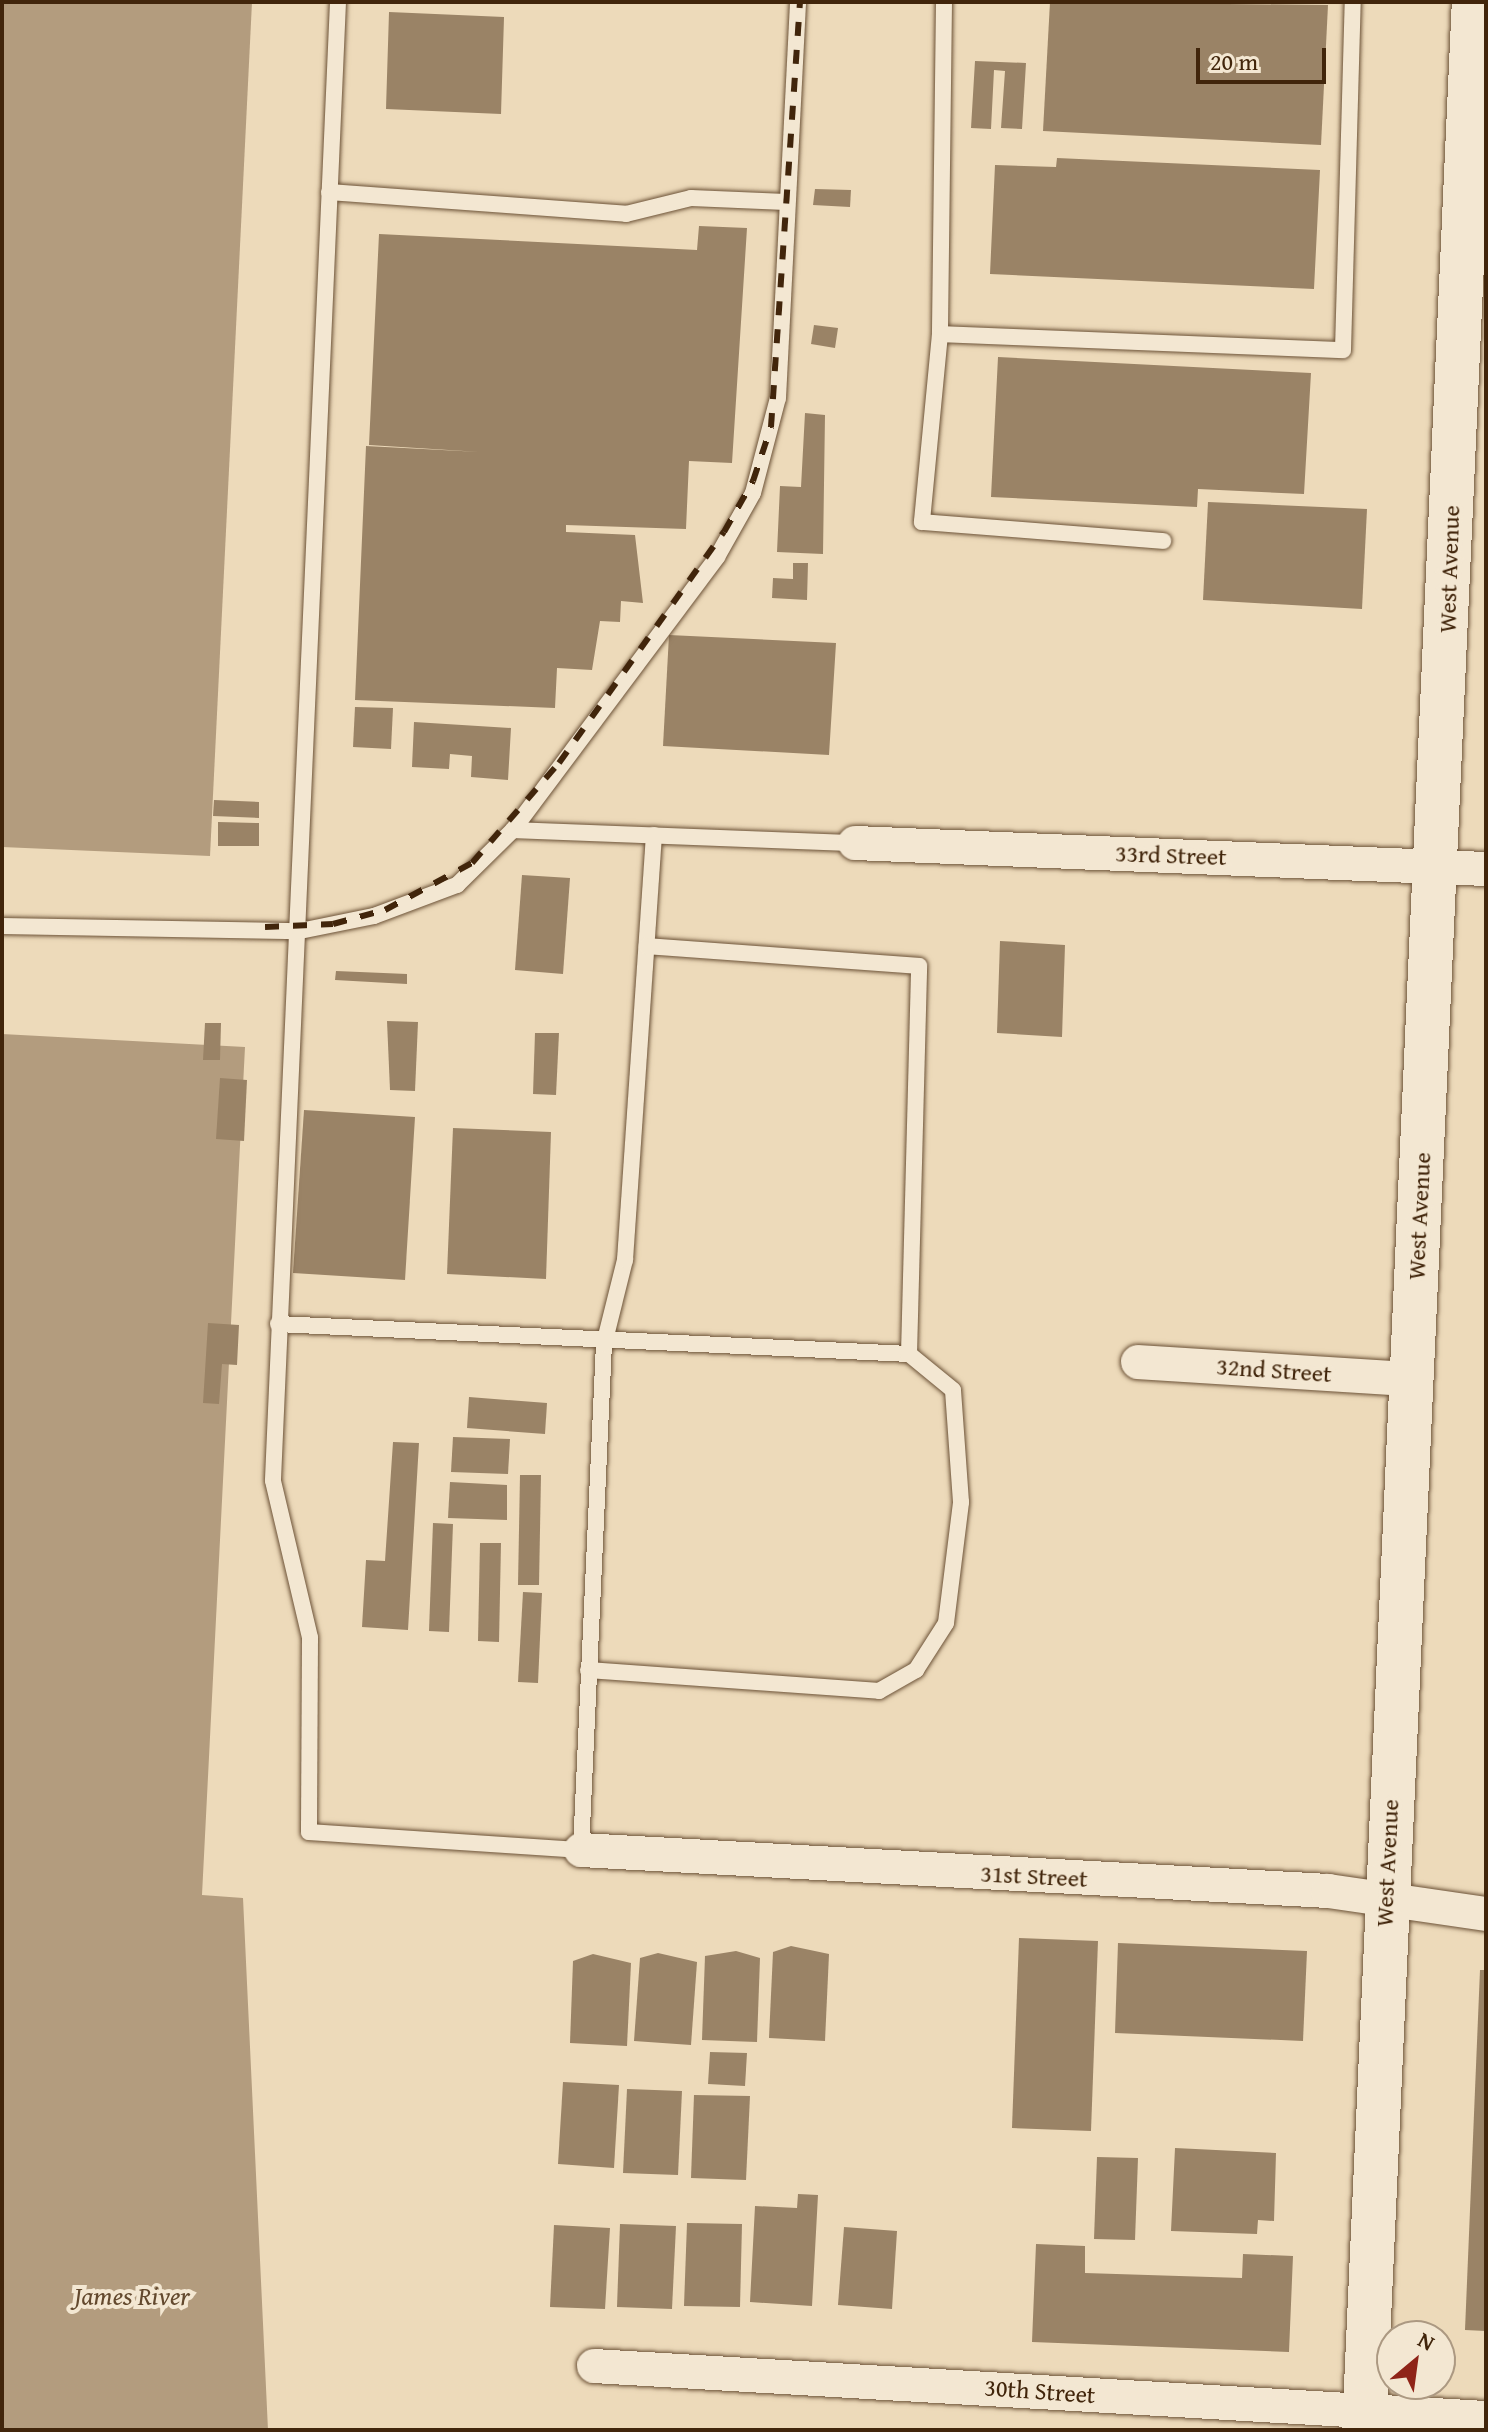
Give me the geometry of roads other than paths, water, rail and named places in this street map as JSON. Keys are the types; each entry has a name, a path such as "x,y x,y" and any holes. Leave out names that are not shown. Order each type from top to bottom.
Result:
{"street":[{"name":"West Avenue","path":"1364,2420 1410,1379 1438,867 1471,356 1474,2"},
{"name":"33rd Street","path":"855,843 1486,869"},
{"name":"32nd Street","path":"1138,1362 1410,1379"},
{"name":"31st Street","path":"581,1850 1386,1898 1486,1914"},
{"name":"30th Street","path":"594,2366 1364,2420 1486,2418"}],"lane":[{"path":"338,2 300,931 278,1324 273,1481 310,1638 309,1832 581,1850 604,1344 625,1260 654,835"},
{"path":"2,926 300,931 374,916 457,885 513,830 717,557 753,493 778,398 798,2"},
{"path":"944,2 940,334 922,522 1163,541"},
{"path":"940,334 1343,350 1353,2"},
{"path":"329,192 626,214 691,198 786,202"},
{"path":"513,830 855,843"},
{"path":"647,946 919,966 909,1354"},
{"path":"278,1324 604,1344 909,1354 953,1390 961,1502 946,1623 916,1670 879,1691 588,1670"}],"water":[{"path":"2,2 252,2 210,856 2,847"},
{"name":"James River","path":"2,1034 245,1047 202,1895 243,1898 268,2430 2,2430"}],"railway":[{"path":"265,927 333,924 385,910 472,863 559,763 724,532 753,481 771,427 800,2"}]}
